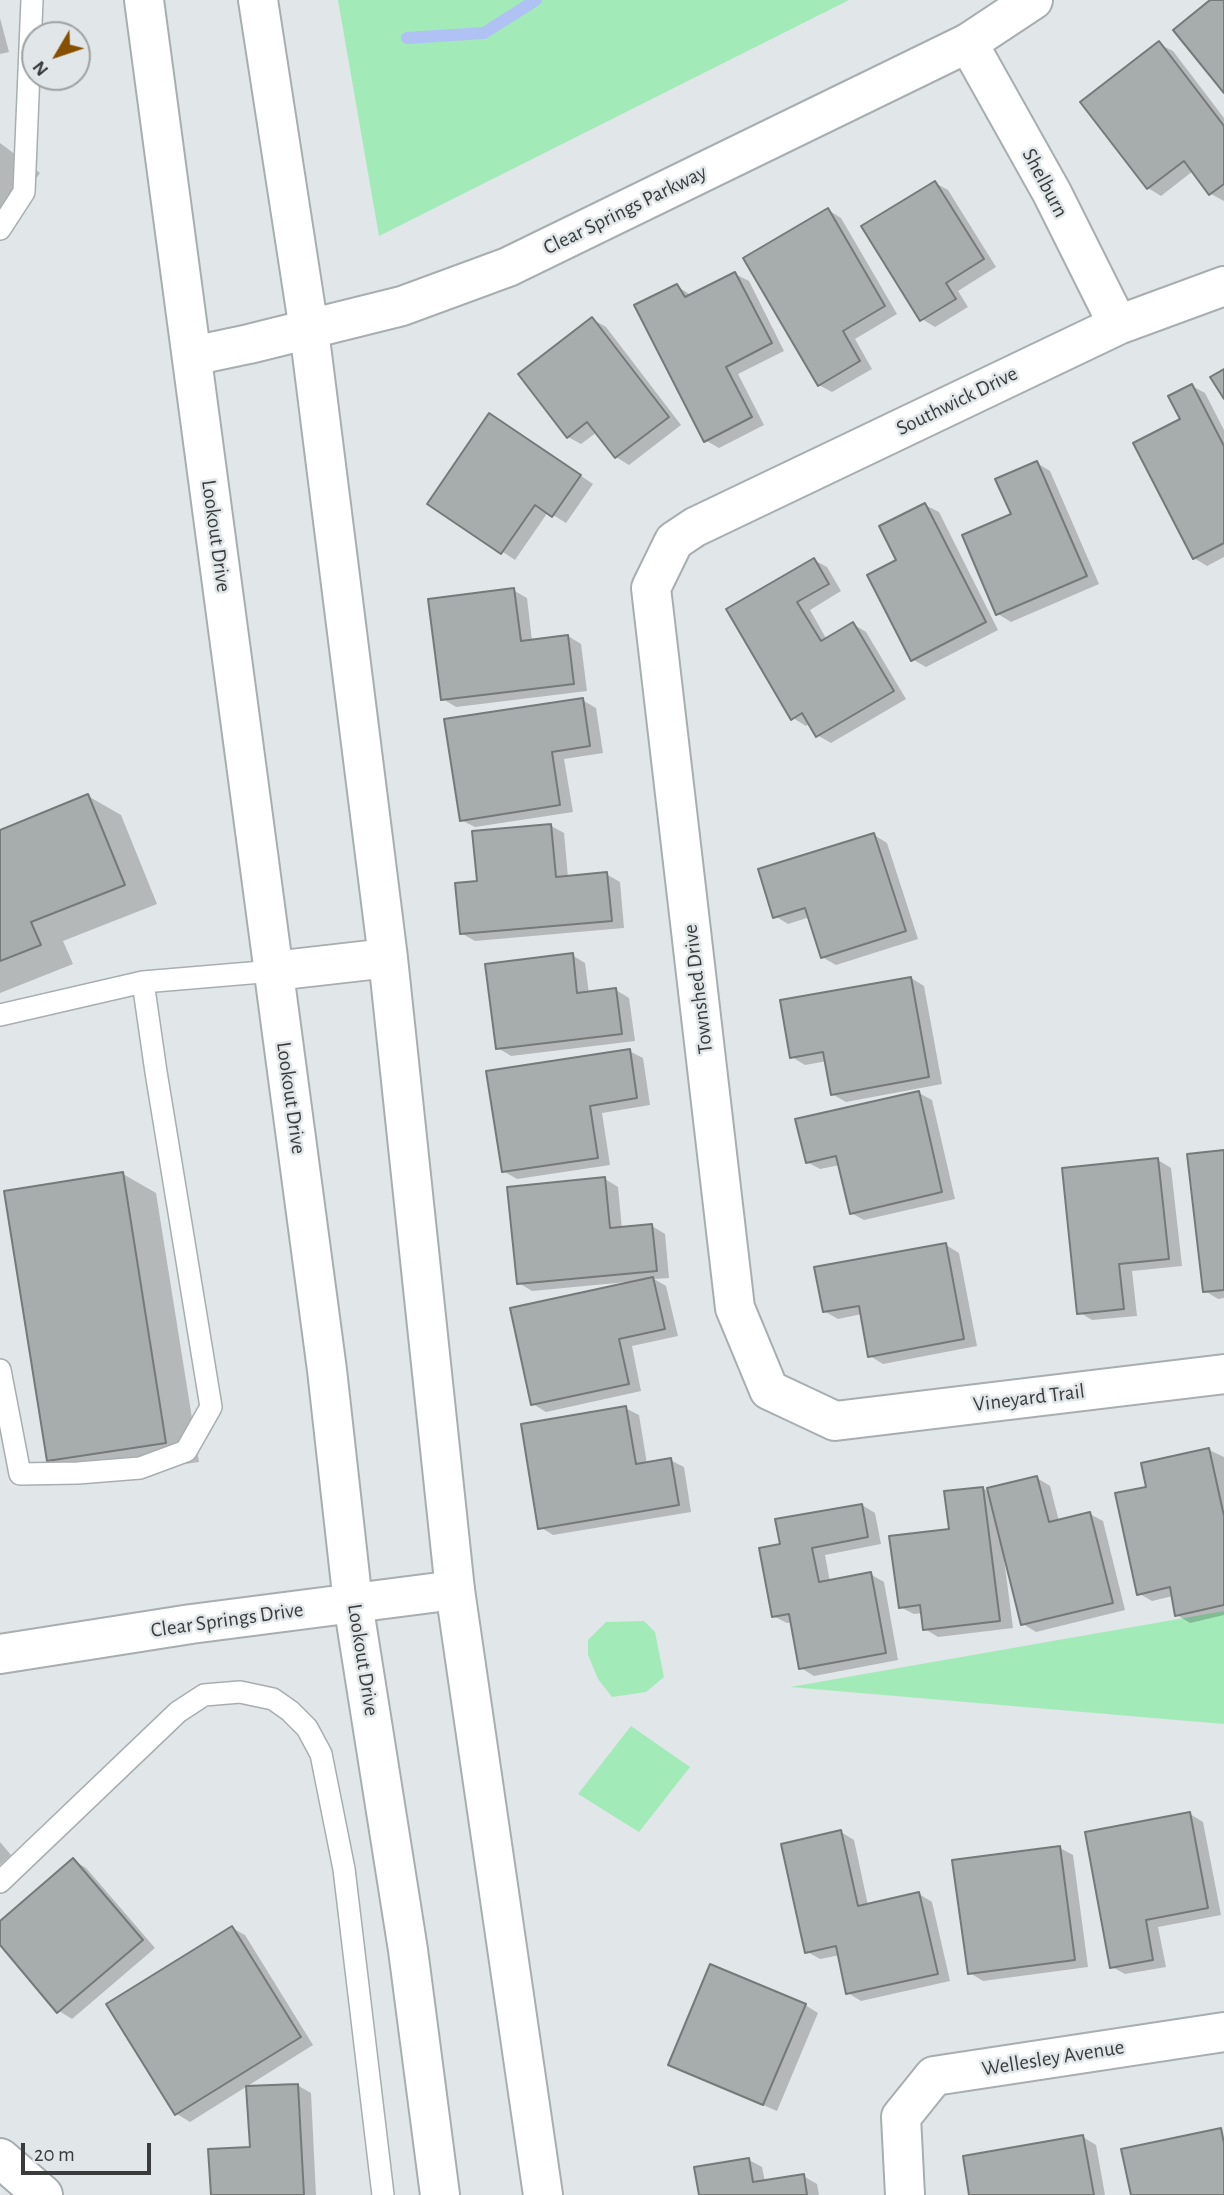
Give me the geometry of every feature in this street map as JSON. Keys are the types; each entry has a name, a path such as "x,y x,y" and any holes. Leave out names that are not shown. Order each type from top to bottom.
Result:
{"main road":[{"name":"Lookout Drive","path":"145,0 327,1370 354,1603 408,1950 440,2195"},
{"path":"258,0 309,330 388,958 455,1590 543,2195"},
{"name":"Clear Springs Parkway","path":"191,356 402,306 508,267 968,43 1033,0"},
{"name":"Shelburn","path":"968,43 1052,193 1118,325"},
{"name":"Southwick Drive","path":"695,527 1118,325 1224,286"},
{"name":"Townshed Drive","path":"695,527 674,541 651,588 736,1308 769,1390 835,1421"},
{"path":"274,971 388,958"},
{"name":"Vineyard Trail","path":"835,1421 1224,1374"},
{"name":"Clear Springs Drive","path":"0,1654 191,1624 455,1590"},
{"name":"Wellesley Avenue","path":"905,2195 901,2117 934,2076 1224,2032"},
{"path":"0,2158 43,2195"}],"lane":[{"path":"0,229 24,192 32,0"},
{"path":"0,1016 143,982 274,971"},
{"path":"0,1370 20,1474 78,1474 140,1468 186,1451 211,1407 143,982"},
{"path":"0,1882 178,1713 204,1696 240,1692 273,1699 290,1711 307,1728 321,1754 344,1869 383,2195"}],"green space":[{"path":"338,0 849,0 379,236"},
{"path":"1224,1611 1224,1724 790,1687"},
{"path":"644,1621 655,1632 664,1677 646,1692 612,1697 598,1679 588,1655 588,1640 606,1622"},
{"path":"631,1726 690,1767 639,1832 578,1794"}],"building":[{"path":"1210,0 1224,0 1224,93 1173,30"},
{"path":"1159,41 1224,126 1224,184 1209,195 1184,161 1147,189 1080,102"},
{"path":"935,181 984,259 946,283 956,299 920,321 861,226"},
{"path":"828,208 885,306 843,331 860,361 818,386 743,258"},
{"path":"735,272 772,343 726,367 752,417 704,442 634,305 677,284 685,297"},
{"path":"592,317 669,417 615,458 587,422 567,438 518,374"},
{"path":"1224,369 1224,399 1210,377"},
{"path":"1192,384 1224,446 1224,543 1193,559 1133,443 1180,419 1168,396"},
{"path":"489,413 581,475 552,517 535,505 501,554 427,504"},
{"path":"1037,461 1087,576 996,615 962,535 1011,514 995,479"},
{"path":"925,503 986,622 911,661 867,575 896,560 879,526"},
{"path":"814,558 829,584 797,602 821,641 853,622 894,691 816,737 802,713 791,720 726,609"},
{"path":"514,588 521,641 568,635 574,684 441,700 428,599"},
{"path":"583,698 590,746 552,752 560,805 460,821 444,719"},
{"path":"88,794 125,885 31,922 41,945 0,961 0,830"},
{"path":"551,824 556,877 607,872 612,921 460,934 455,883 477,881 472,831"},
{"path":"874,833 906,931 821,958 805,908 773,918 758,869"},
{"path":"573,953 577,993 616,988 622,1034 496,1049 485,964"},
{"path":"911,977 929,1077 831,1095 823,1052 790,1058 780,1000"},
{"path":"630,1049 637,1098 590,1106 598,1158 502,1172 486,1071"},
{"path":"919,1091 942,1192 850,1214 836,1156 806,1163 795,1119"},
{"path":"1224,1150 1224,1290 1203,1292 1187,1154"},
{"path":"1158,1158 1169,1259 1119,1264 1124,1309 1077,1314 1062,1168"},
{"path":"123,1172 166,1443 47,1461 4,1191"},
{"path":"605,1177 610,1228 652,1224 657,1271 517,1284 507,1187"},
{"path":"946,1243 964,1339 868,1357 859,1306 823,1312 814,1267"},
{"path":"653,1277 665,1329 619,1339 629,1384 531,1405 510,1308"},
{"path":"626,1406 636,1464 671,1458 679,1505 538,1529 521,1424"},
{"path":"1209,1448 1224,1516 1224,1605 1175,1616 1170,1587 1137,1595 1115,1493 1146,1487 1141,1463"},
{"path":"1037,1476 1049,1522 1090,1512 1113,1603 1021,1625 987,1488"},
{"path":"983,1487 1000,1621 923,1630 920,1605 899,1608 889,1536 949,1529 944,1491"},
{"path":"862,1504 868,1537 812,1548 819,1582 871,1572 886,1653 799,1669 789,1614 772,1617 759,1548 780,1544 775,1519"},
{"path":"1190,1812 1208,1908 1146,1920 1153,1960 1110,1968 1085,1832"},
{"path":"841,1830 858,1906 919,1892 938,1974 846,1994 836,1946 805,1953 781,1844"},
{"path":"1060,1846 1075,1960 968,1974 952,1860"},
{"path":"73,1858 143,1940 57,2013 0,1945 0,1921"},
{"path":"232,1926 301,2037 175,2115 106,2004"},
{"path":"710,1964 806,2004 763,2105 668,2065"},
{"path":"298,2084 304,2195 211,2195 208,2149 250,2147 246,2086"},
{"path":"1221,2128 1224,2143 1224,2195 1131,2195 1121,2149"},
{"path":"1083,2135 1094,2195 969,2195 963,2156"},
{"path":"749,2158 753,2182 804,2174 807,2195 699,2195 694,2167"}],"waterway":[{"path":"407,38 484,33 536,0"}]}
